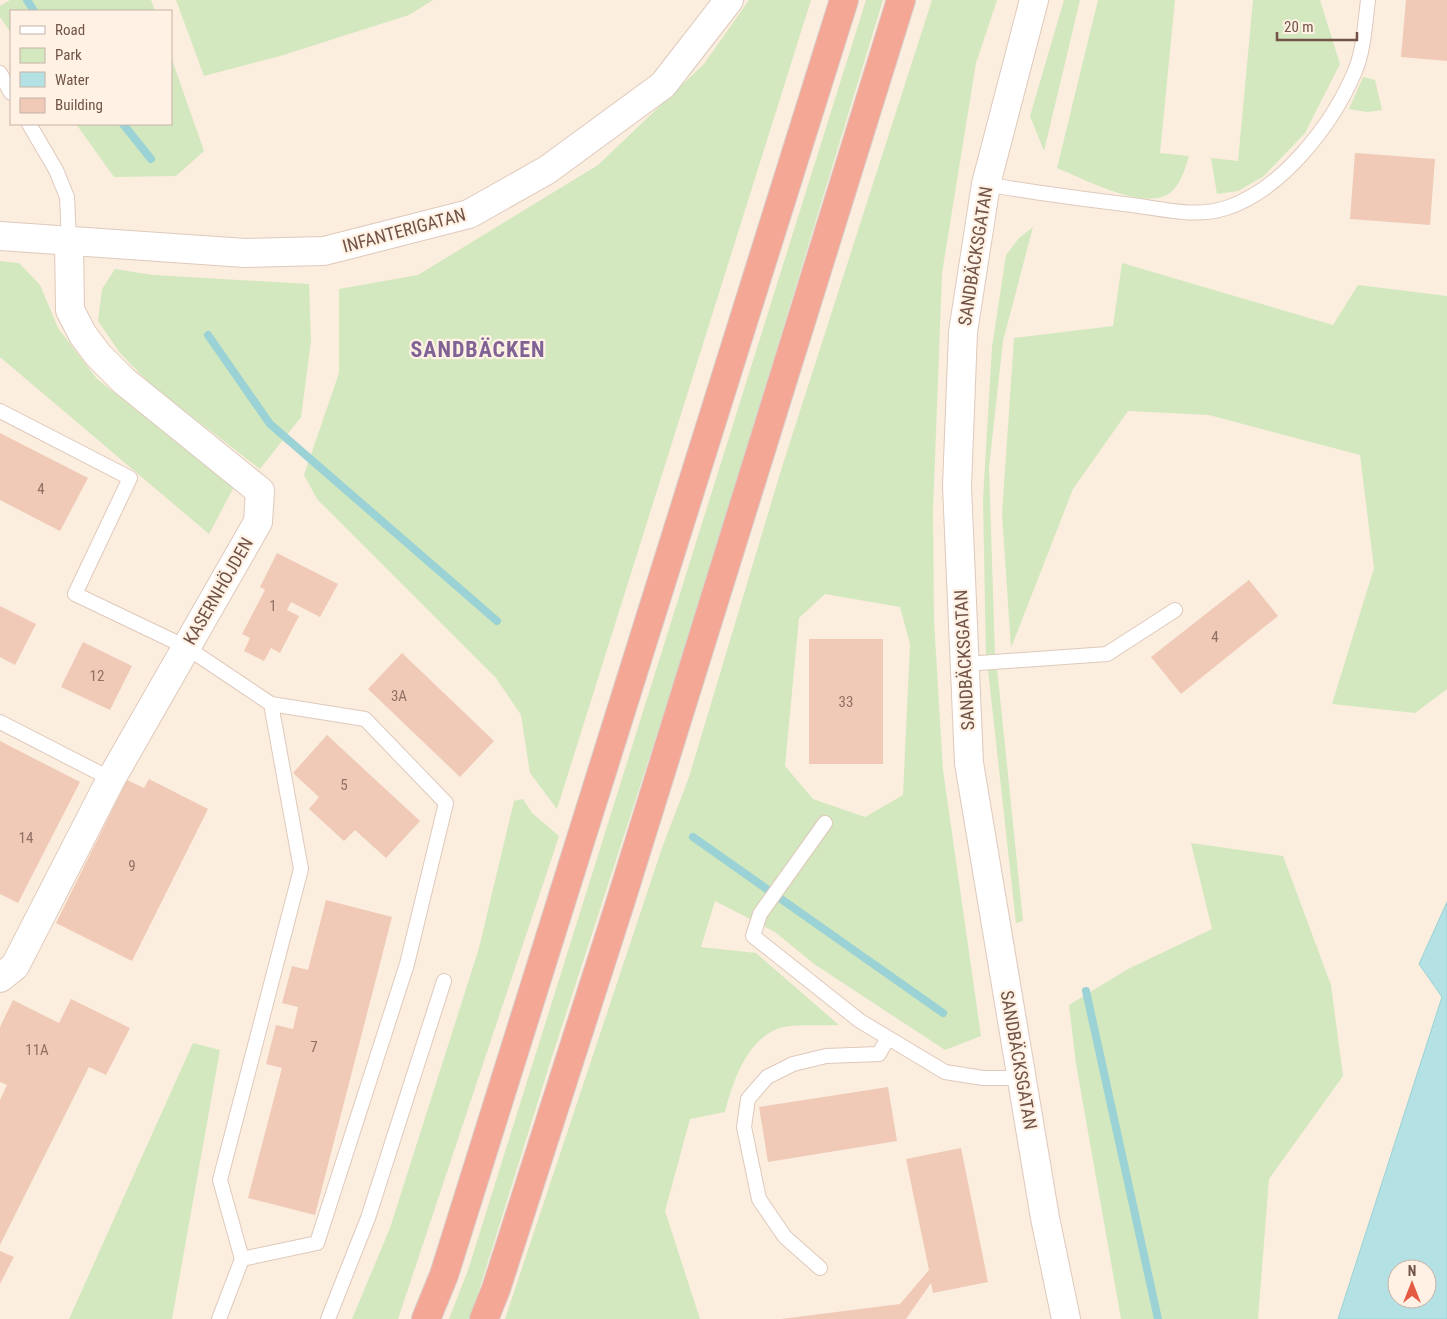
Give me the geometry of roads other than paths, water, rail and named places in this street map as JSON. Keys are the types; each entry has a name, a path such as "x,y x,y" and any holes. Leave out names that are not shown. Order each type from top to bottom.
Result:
{"highway":[{"path":"426,1319 444,1275 844,0"},
{"path":"484,1319 496,1288 616,915 901,0"}],"street":[{"name":"INFANTERIGATAN","path":"0,236 245,253 324,251 469,214 547,170 663,85 729,0"},
{"name":"SANDBÄCKSGATAN","path":"1034,0 986,184 963,332 957,486 969,763 1045,1218 1066,1319"},
{"name":"KASERNHÖJDEN","path":"0,978 15,966 111,778 258,522 260,491 124,381 98,355 83,335 70,310 69,240"}],"lane":[{"path":"986,184 1046,195 1193,213 1225,208 1255,195 1287,168 1321,132 1356,70 1368,0"},
{"path":"0,74 10,91"},
{"path":"30,125 56,170 67,197 69,240"},
{"path":"0,412 130,478 75,594 186,648 270,704 365,719 446,803 406,964 316,1243 242,1259"},
{"path":"965,664 1107,654 1175,610"},
{"path":"219,1319 242,1259 220,1180 301,869 270,704"},
{"path":"0,722 111,778"},
{"path":"825,823 760,914 753,936 860,1021 887,1039 945,1072 983,1078 1021,1078"},
{"path":"328,1319 368,1218 444,981"},
{"path":"820,1268 785,1237 759,1199 744,1127 748,1099 767,1077 793,1064 826,1056 879,1054 887,1039"}],"water":[{"path":"1447,902 1447,1319 1338,1319 1442,997 1419,964"}],"waterway":[{"path":"27,0 33,10"},
{"path":"124,125 151,159"},
{"path":"208,335 270,424 497,621"},
{"path":"693,837 943,1013"},
{"path":"1086,991 1158,1319"}],"district":[{"name":"SANDBÄCKEN","path":"478,349"}]}
